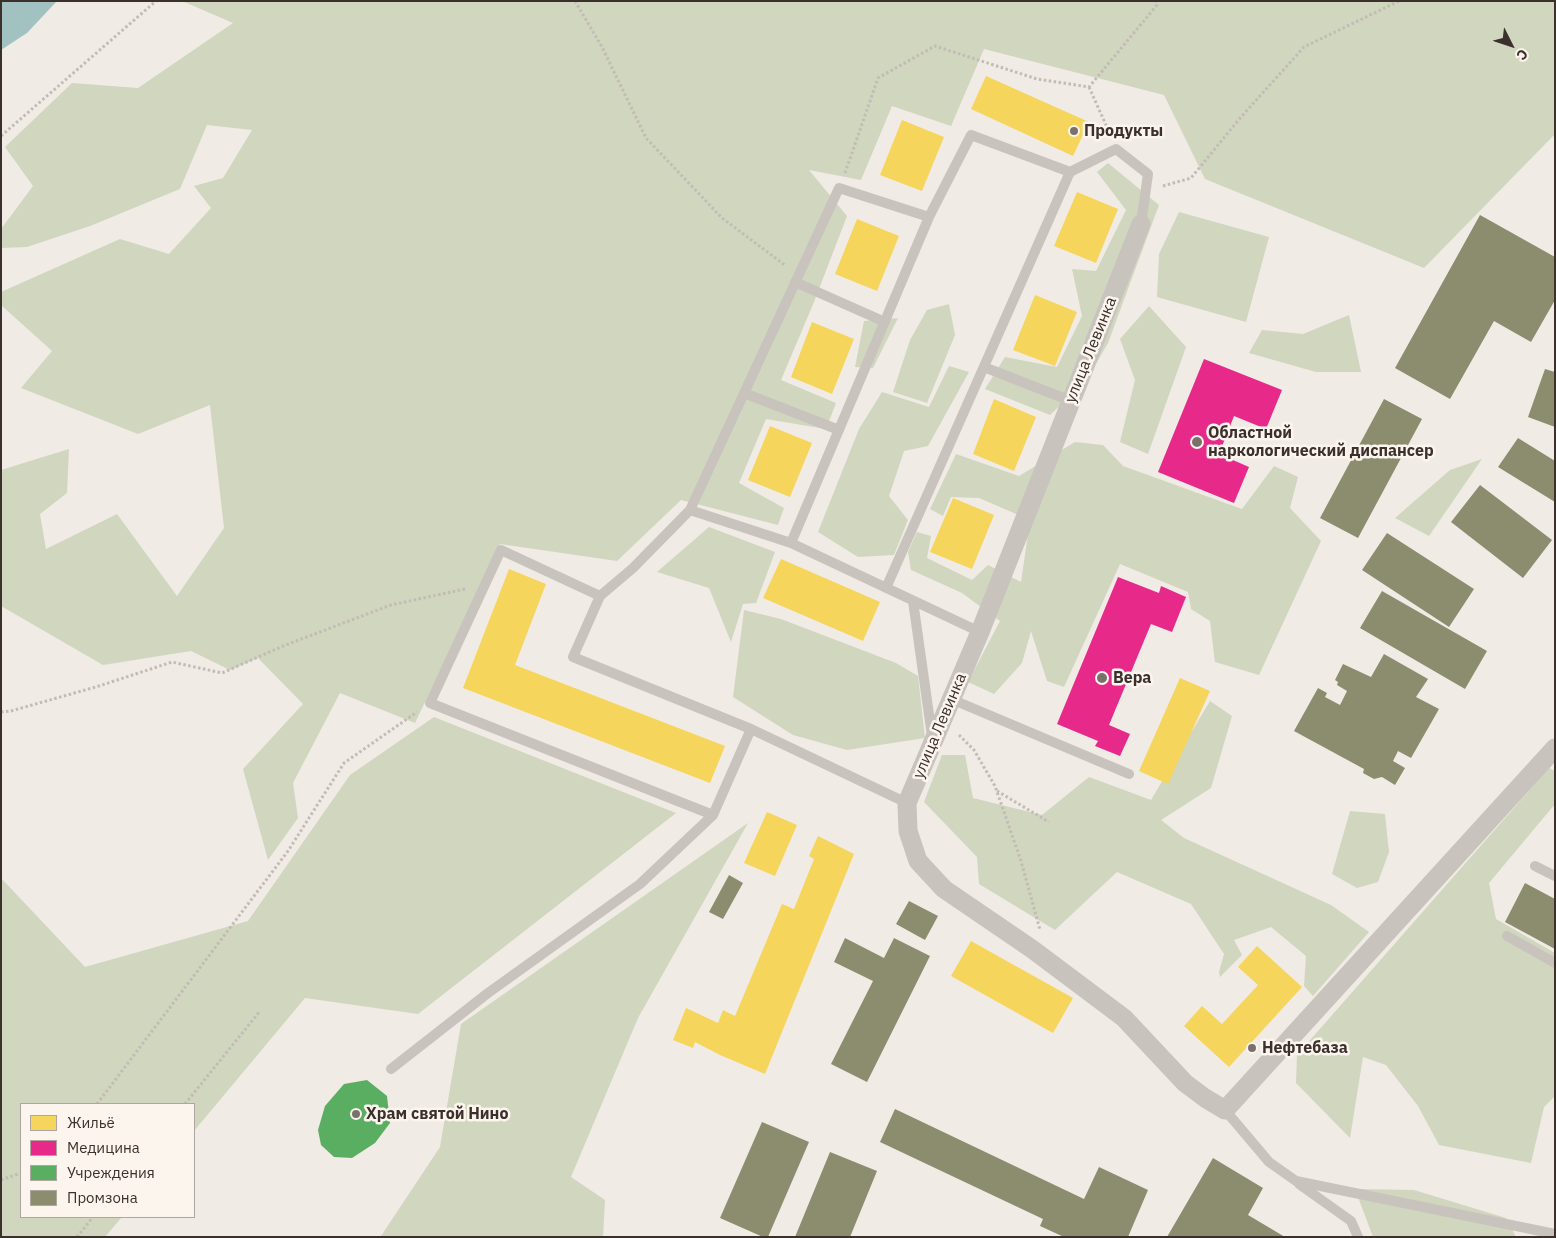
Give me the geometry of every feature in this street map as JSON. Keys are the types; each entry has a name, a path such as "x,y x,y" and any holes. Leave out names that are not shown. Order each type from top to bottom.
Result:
{"street":[{"name":"улица Левинка","path":"1141,224 980,632 907,803 908,831 918,861 944,889 1049,961 1124,1018 1185,1083 1225,1110"},
{"path":"1225,1110 1555,748"}],"lane":[{"path":"791,543 929,218 971,135 1070,172"},
{"path":"886,588 1070,172 1116,149 1148,174 1141,224"},
{"path":"907,803 750,729 573,657 600,596 633,568 690,510 839,188 929,218"},
{"path":"797,279 885,322"},
{"path":"984,367 1071,401"},
{"path":"744,393 839,430"},
{"path":"690,510 791,543 980,632"},
{"path":"600,596 501,550 430,704 713,815"},
{"path":"913,601 933,741"},
{"path":"951,699 1129,774"},
{"path":"391,1069 488,993 640,884 713,815 750,729"},
{"path":"1535,866 1555,876"},
{"path":"1507,936 1555,963"},
{"path":"1225,1110 1269,1162 1351,1221 1358,1237"},
{"path":"1296,1181 1555,1234"}],"path":[{"path":"1,136 156,1"},
{"path":"575,1 602,47 646,138 722,218 797,279"},
{"path":"1089,86 1157,5 1156,1"},
{"path":"1145,191 1191,178 1240,117 1304,47 1399,1"},
{"path":"839,188 878,78 935,46 1037,79 1089,86"},
{"path":"1089,86 1116,149"},
{"path":"1,712 11,711 90,689 172,662 222,672 283,646 391,605 485,584"},
{"path":"98,1103 288,851 344,763 430,704"},
{"path":"943,718 974,750 997,791 1020,861 1049,961"},
{"path":"997,791 1049,822"},
{"path":"185,1103 260,1011"},
{"path":"1,1180 20,1174"},
{"path":"77,1237 92,1218"}],"green space":[{"path":"182,1 1555,1 1555,134 1424,268 1205,179 1164,95 984,49 951,126 892,106 861,180 809,170 847,216 781,380 836,403 826,429 766,419 739,483 784,508 778,525 681,500 617,561 500,544 415,723 340,693 293,783 298,818 268,860 243,769 303,704 258,658 230,670 191,651 103,665 1,606 1,470 69,449 67,493 40,514 46,549 117,514 177,596 224,528 210,405 138,434 21,388 52,351 1,305 1,292 120,239 169,254 211,208 194,186 223,178 252,130 207,125 180,189 90,226 27,247 1,248 1,229 33,186 5,147 72,83 138,88 233,23"},
{"path":"1108,163 1159,205 1108,343 1086,381 1050,415 985,389 1005,357 1057,367 1082,316 1072,269 1096,271 1126,210 1097,172"},
{"path":"1179,212 1269,237 1246,322 1157,297 1159,254"},
{"path":"949,304 955,335 927,403 893,392 910,340 927,310"},
{"path":"1149,306 1186,347 1148,454 1120,442 1135,380 1120,339"},
{"path":"1349,315 1361,372 1316,372 1249,353 1262,330 1303,334"},
{"path":"898,318 873,368 855,367 864,321"},
{"path":"949,366 969,372 928,446 904,451 889,496 908,520 894,555 858,557 818,532 859,429 882,392 929,407"},
{"path":"1075,442 1103,445 1123,466 1242,509 1274,466 1298,477 1290,508 1321,541 1259,675 1215,662 1210,621 1191,609 1188,592 1120,564 1064,687 1047,681 1031,631 1022,663 994,694 968,682 1000,621 962,593 911,570 908,552 917,532 931,536 927,558 972,580 988,565 1021,582 1030,520 979,498 951,497 943,516 930,509 956,454 1019,476"},
{"path":"1482,459 1429,536 1395,518 1450,470"},
{"path":"709,527 775,552 756,603 743,604 731,642 709,588 657,572"},
{"path":"744,610 781,619 896,663 918,676 925,738 847,750 793,735 733,697"},
{"path":"1210,701 1232,716 1211,788 1161,820 1184,838 1331,905 1369,932 1313,996 1304,986 1306,956 1271,927 1234,940 1242,955 1220,977 1219,972 1224,954 1191,904 1117,872 1055,930 979,884 977,857 924,802 942,755 965,755 973,798 1042,815 1089,777 1151,800"},
{"path":"434,717 676,813 418,1014 305,998 195,1130 195,1103 20,1103 20,1218 121,1218 105,1237 1,1237 1,878 85,967 248,921 350,775"},
{"path":"1549,768 1555,771 1555,804 1489,883 1496,919 1555,953 1555,1096 1544,1107 1531,1163 1439,1145 1418,1106 1386,1065 1363,1057 1350,1138 1296,1083 1297,1055"},
{"path":"1350,811 1385,814 1389,852 1378,882 1357,888 1332,874"},
{"path":"748,823 638,1018 571,1177 605,1200 603,1237 382,1237 440,1147 461,1024"},
{"path":"1355,1189 1414,1190 1506,1218 1515,1235 1514,1237 1373,1237"}],"water":[{"path":"1,1 57,1 27,33 1,50"}],"building: Жильё":[{"path":"986,76 1089,122 1073,156 971,109"},
{"path":"902,120 944,137 922,191 880,175"},
{"path":"1077,192 1118,209 1096,263 1054,246"},
{"path":"857,219 899,236 877,291 835,274"},
{"path":"1035,295 1077,312 1055,366 1013,350"},
{"path":"812,322 854,339 832,394 791,377"},
{"path":"994,399 1036,417 1014,471 973,454"},
{"path":"770,426 812,443 790,497 748,480"},
{"path":"953,498 994,515 972,569 930,552"},
{"path":"781,559 880,602 863,641 763,598"},
{"path":"509,569 546,584 515,665 725,746 710,783 463,688"},
{"path":"1180,678 1210,691 1168,784 1139,771"},
{"path":"767,812 797,825 775,876 744,863"},
{"path":"818,836 854,854 765,1074 695,1042 693,1048 673,1040 686,1008 718,1023 723,1010 735,1016 782,904 794,909 814,859 809,856"},
{"path":"971,941 1073,998 1053,1033 951,976"},
{"path":"1257,946 1302,987 1229,1067 1184,1026 1202,1006 1222,1024 1258,985 1238,967"}],"building: Медицина":[{"name":"Областной наркологический диспансер","path":"1204,359 1282,390 1266,429 1234,416 1219,454 1249,467 1234,503 1158,472"},
{"name":"Вера","path":"1118,577 1159,593 1161,586 1186,597 1172,632 1151,624 1109,725 1130,734 1120,756 1095,746 1098,741 1057,724"}],"building: Учреждения":[{"name":"Храм святой Нино","path":"367,1080 387,1096 390,1123 375,1143 352,1158 334,1157 321,1145 318,1130 325,1106 344,1084"}],"building: Промзона":[{"path":"1480,215 1555,257 1555,300 1531,342 1494,321 1450,399 1395,368"},
{"path":"1545,369 1555,372 1555,427 1528,417"},
{"path":"1384,399 1422,419 1358,538 1320,518"},
{"path":"1518,438 1555,461 1555,502 1498,467"},
{"path":"1480,485 1552,540 1523,578 1451,522"},
{"path":"1387,533 1474,589 1449,627 1362,570"},
{"path":"1382,591 1487,651 1465,689 1360,628"},
{"path":"1384,654 1428,679 1416,697 1439,709 1411,758 1398,751 1393,761 1405,768 1395,785 1382,777 1374,779 1363,773 1364,769 1294,731 1318,688 1327,693 1325,697 1340,705 1347,691 1337,685 1338,682 1335,680 1343,664 1371,677"},
{"path":"729,875 743,883 723,919 709,912"},
{"path":"1525,883 1555,899 1555,949 1505,922"},
{"path":"909,901 938,916 925,940 896,924"},
{"path":"845,938 884,958 894,938 930,956 867,1082 831,1064 873,981 834,962"},
{"path":"895,1109 1084,1199 1099,1167 1148,1190 1128,1237 1064,1237 1040,1226 1043,1219 880,1142"},
{"path":"762,1122 809,1142 768,1237 763,1237 720,1218"},
{"path":"830,1152 877,1171 850,1237 795,1237"},
{"path":"1213,1158 1263,1188 1248,1215 1285,1237 1167,1237"}],"place":[{"name":"Продукты","path":"1074,131"},
{"name":"Областной наркологический диспансер","path":"1197,442"},
{"name":"Вера","path":"1102,678"},
{"name":"Нефтебаза","path":"1252,1048"},
{"name":"Храм святой Нино","path":"356,1114"}]}
